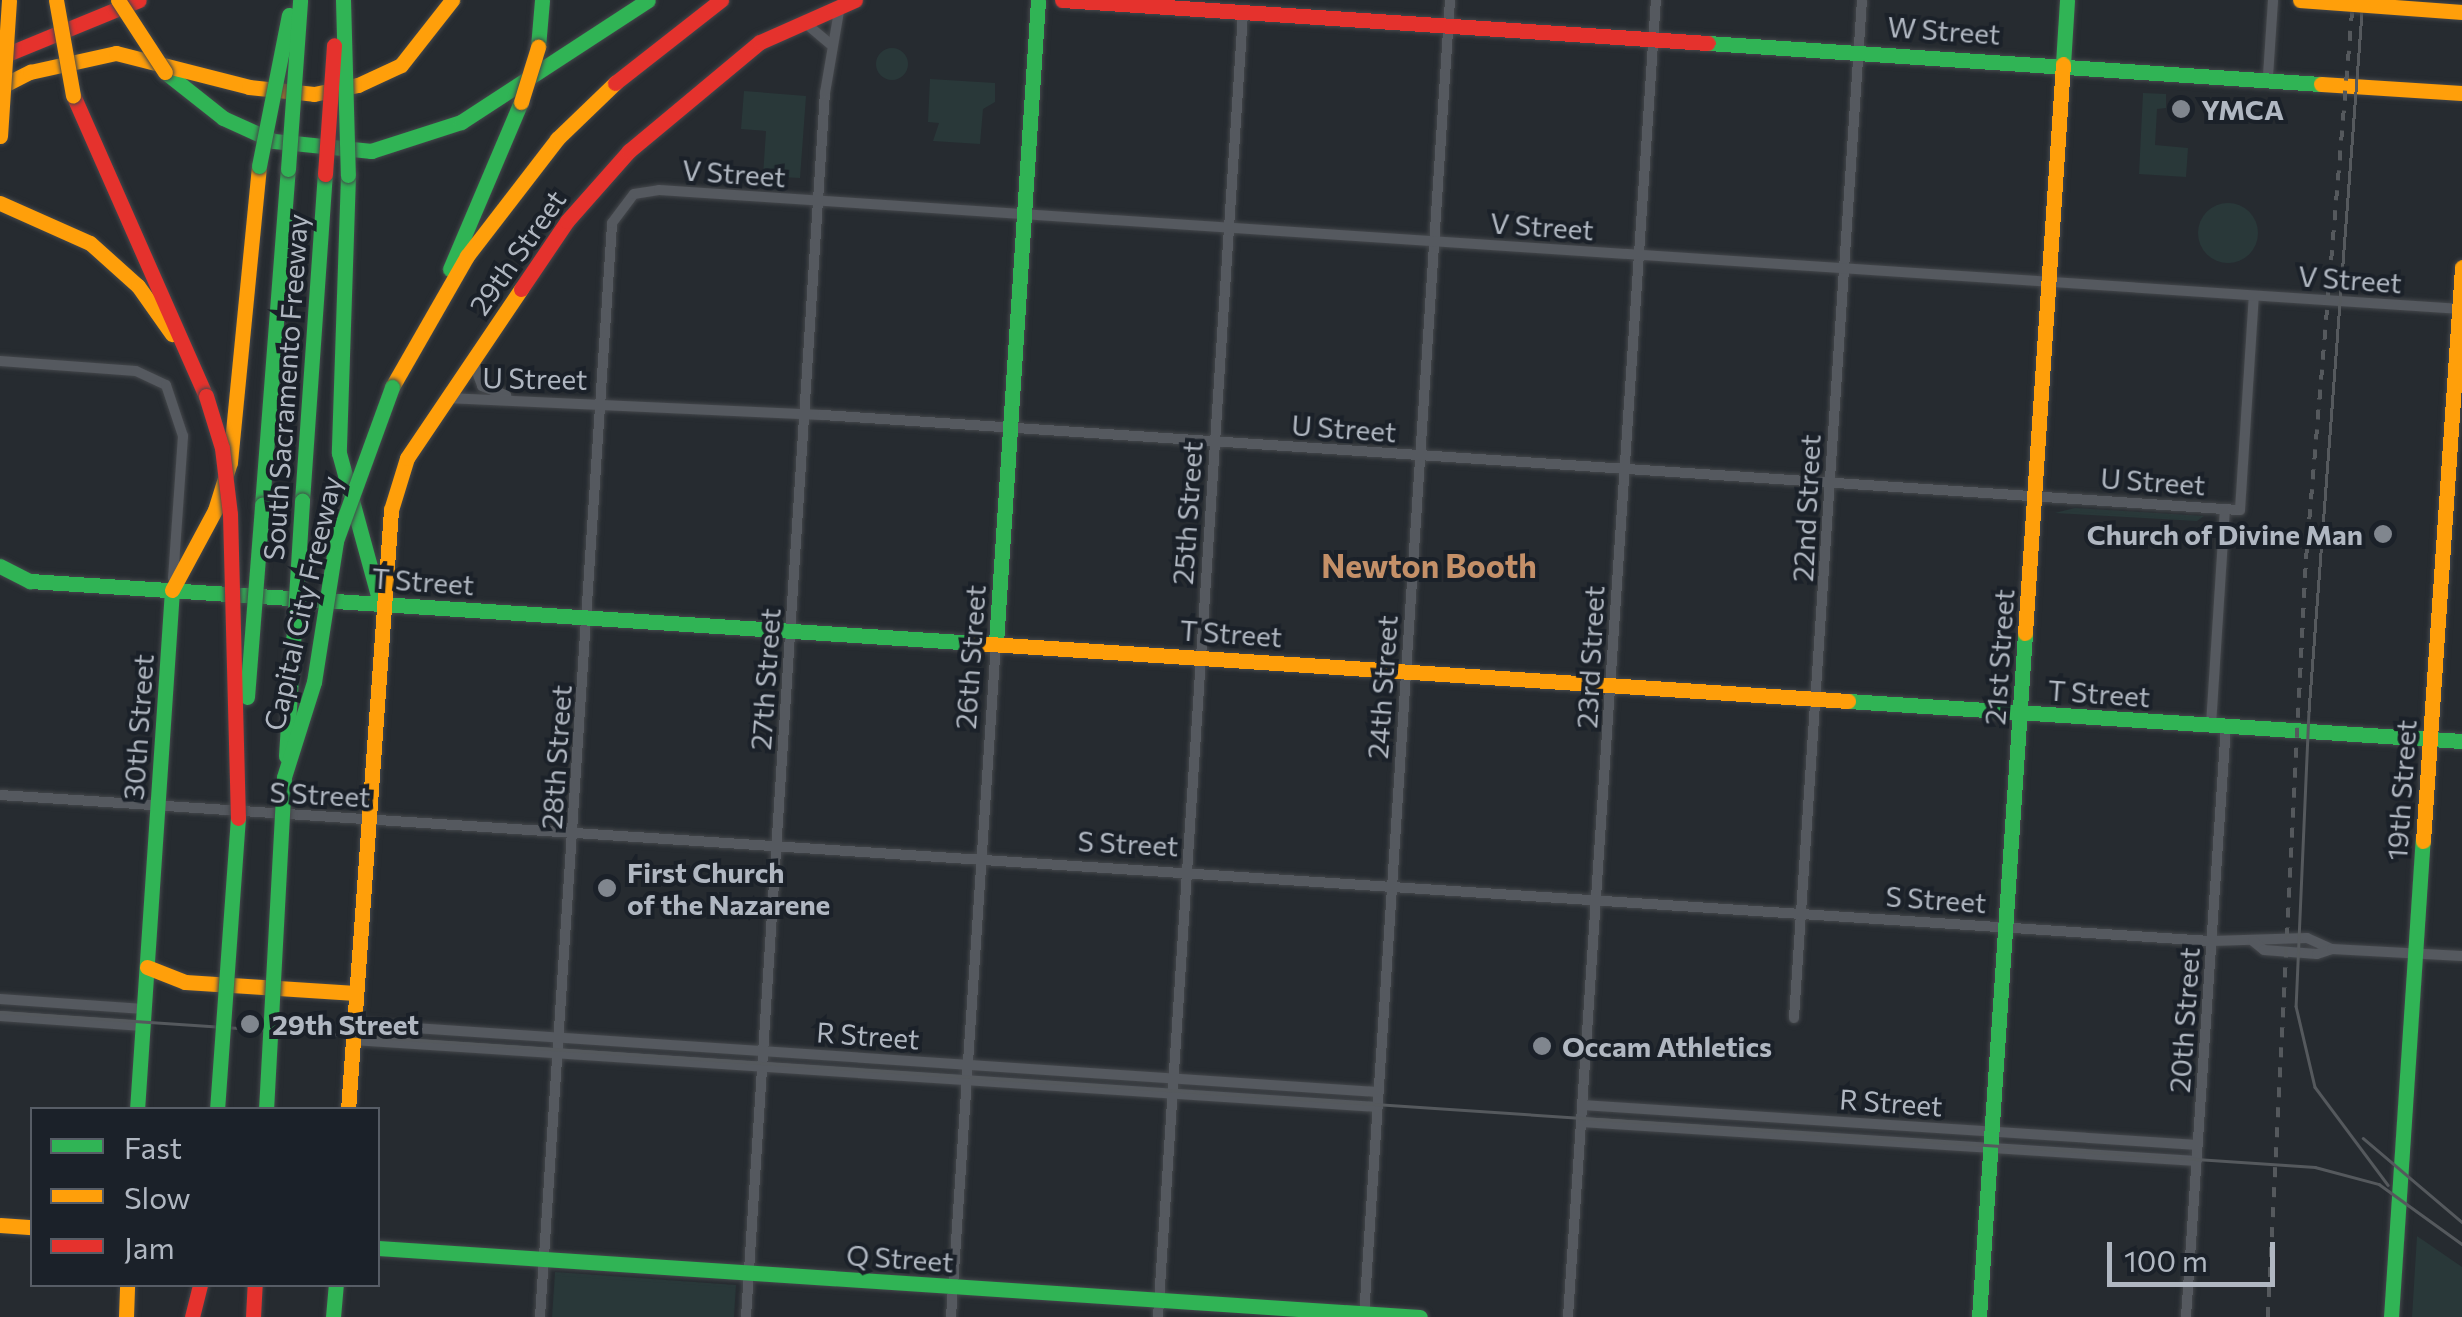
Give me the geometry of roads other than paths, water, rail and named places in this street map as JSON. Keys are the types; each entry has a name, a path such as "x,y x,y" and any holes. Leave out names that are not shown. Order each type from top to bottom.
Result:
{"main road":[{"path":"0,6 11,0"},
{"path":"0,138 11,0"},
{"name":"Capital City Freeway","path":"56,0 59,45 73,95 182,332 222,448 230,514 241,773 217,1107"},
{"path":"118,0 165,72 223,118 274,141 371,151 461,122 648,0"},
{"path":"0,57 139,0"},
{"path":"172,590 215,510 230,462 241,299 259,166 292,0"},
{"name":"South Sacramento Freeway","path":"241,773 300,0"},
{"path":"340,0 348,176 339,453 380,604"},
{"name":"South Sacramento Freeway","path":"284,776 340,0"},
{"path":"0,87 30,72 116,53 249,87 329,91 401,65 434,31 452,0"},
{"path":"438,302 522,102 536,58 542,0"},
{"name":"Capital City Freeway","path":"266,1107 284,776 314,682 336,540 392,387 438,302 558,139 691,18 721,0"},
{"name":"26th Street","path":"996,643 1038,0"},
{"name":"W Street","path":"1062,0 2268,76 2462,93"},
{"name":"21st Street","path":"1979,1317 2067,0"},
{"path":"2300,0 2462,12"},
{"name":"29th Street","path":"348,1107 380,604 400,476 446,398 567,221 629,150 700,86 798,21 848,2"},
{"path":"0,203 34,213 90,244 138,286 206,396"},
{"name":"19th Street","path":"2392,1317 2462,267"},
{"name":"T Street","path":"0,566 30,581 2462,742"},
{"path":"0,581 30,581"},
{"name":"30th Street","path":"138,1107 172,590"},
{"path":"147,967 184,982 356,992"},
{"path":"0,1224 30,1227"},
{"name":"Q Street","path":"380,1248 954,1286 1159,1309 1420,1317"},
{"path":"126,1317 127,1287"},
{"path":"192,1317 202,1287"},
{"path":"203,1287 204,1317"},
{"path":"254,1312 255,1287"},
{"path":"333,1317 336,1287"}],"street":[{"name":"24th Street","path":"1364,1315 1450,0"},
{"name":"23rd Street","path":"1568,1317 1656,0"},
{"name":"22nd Street","path":"1794,1018 1862,0"},
{"path":"2268,76 2273,0"},
{"name":"27th Street","path":"746,1317 830,44 848,2"},
{"name":"25th Street","path":"1159,1309 1243,12"},
{"path":"798,21 815,25 830,44"},
{"name":"V Street","path":"622,202 650,190 2460,309"},
{"name":"28th Street","path":"540,1317 612,218 622,202"},
{"name":"U Street","path":"446,398 507,396 805,414 2240,510 2254,296"},
{"path":"474,358 482,386 507,396"},
{"name":"30th Street","path":"0,361 136,370 166,385 183,436 172,590"},
{"name":"20th Street","path":"2186,1317 2212,941 2226,509"},
{"path":"2444,523 2462,524"},
{"name":"26th Street","path":"952,1317 996,643"},
{"name":"S Street","path":"0,795 158,808 1187,869 2212,941 2319,939 2332,949 2462,956"},
{"path":"0,999 144,1018"},
{"path":"0,1016 144,1018"},
{"name":"R Street","path":"353,1032 560,1037 1378,1092"},
{"name":"R Street","path":"353,1032 558,1053 1378,1107"},
{"name":"R Street","path":"1582,1105 2197,1162"},
{"name":"R Street","path":"1581,1122 2198,1145"}],"tram line":[{"path":"2363,0 2309,711 2296,1006 2315,1087 2388,1185"},
{"path":"0,1012 2315,1167 2379,1184 2462,1244"},
{"path":"2363,1138 2462,1222"}],"railway":[{"path":"2268,1317 2306,559 2353,0"}],"place":[{"name":"YMCA","path":"2181,109"},
{"name":"Church of Divine Man","path":"2383,534"},
{"name":"First Church of the Nazarene","path":"607,888"},
{"name":"29th Street","path":"250,1024"},
{"name":"Occam Athletics","path":"1542,1046"}],"district":[{"name":"Newton Booth","path":"1429,565"}]}
